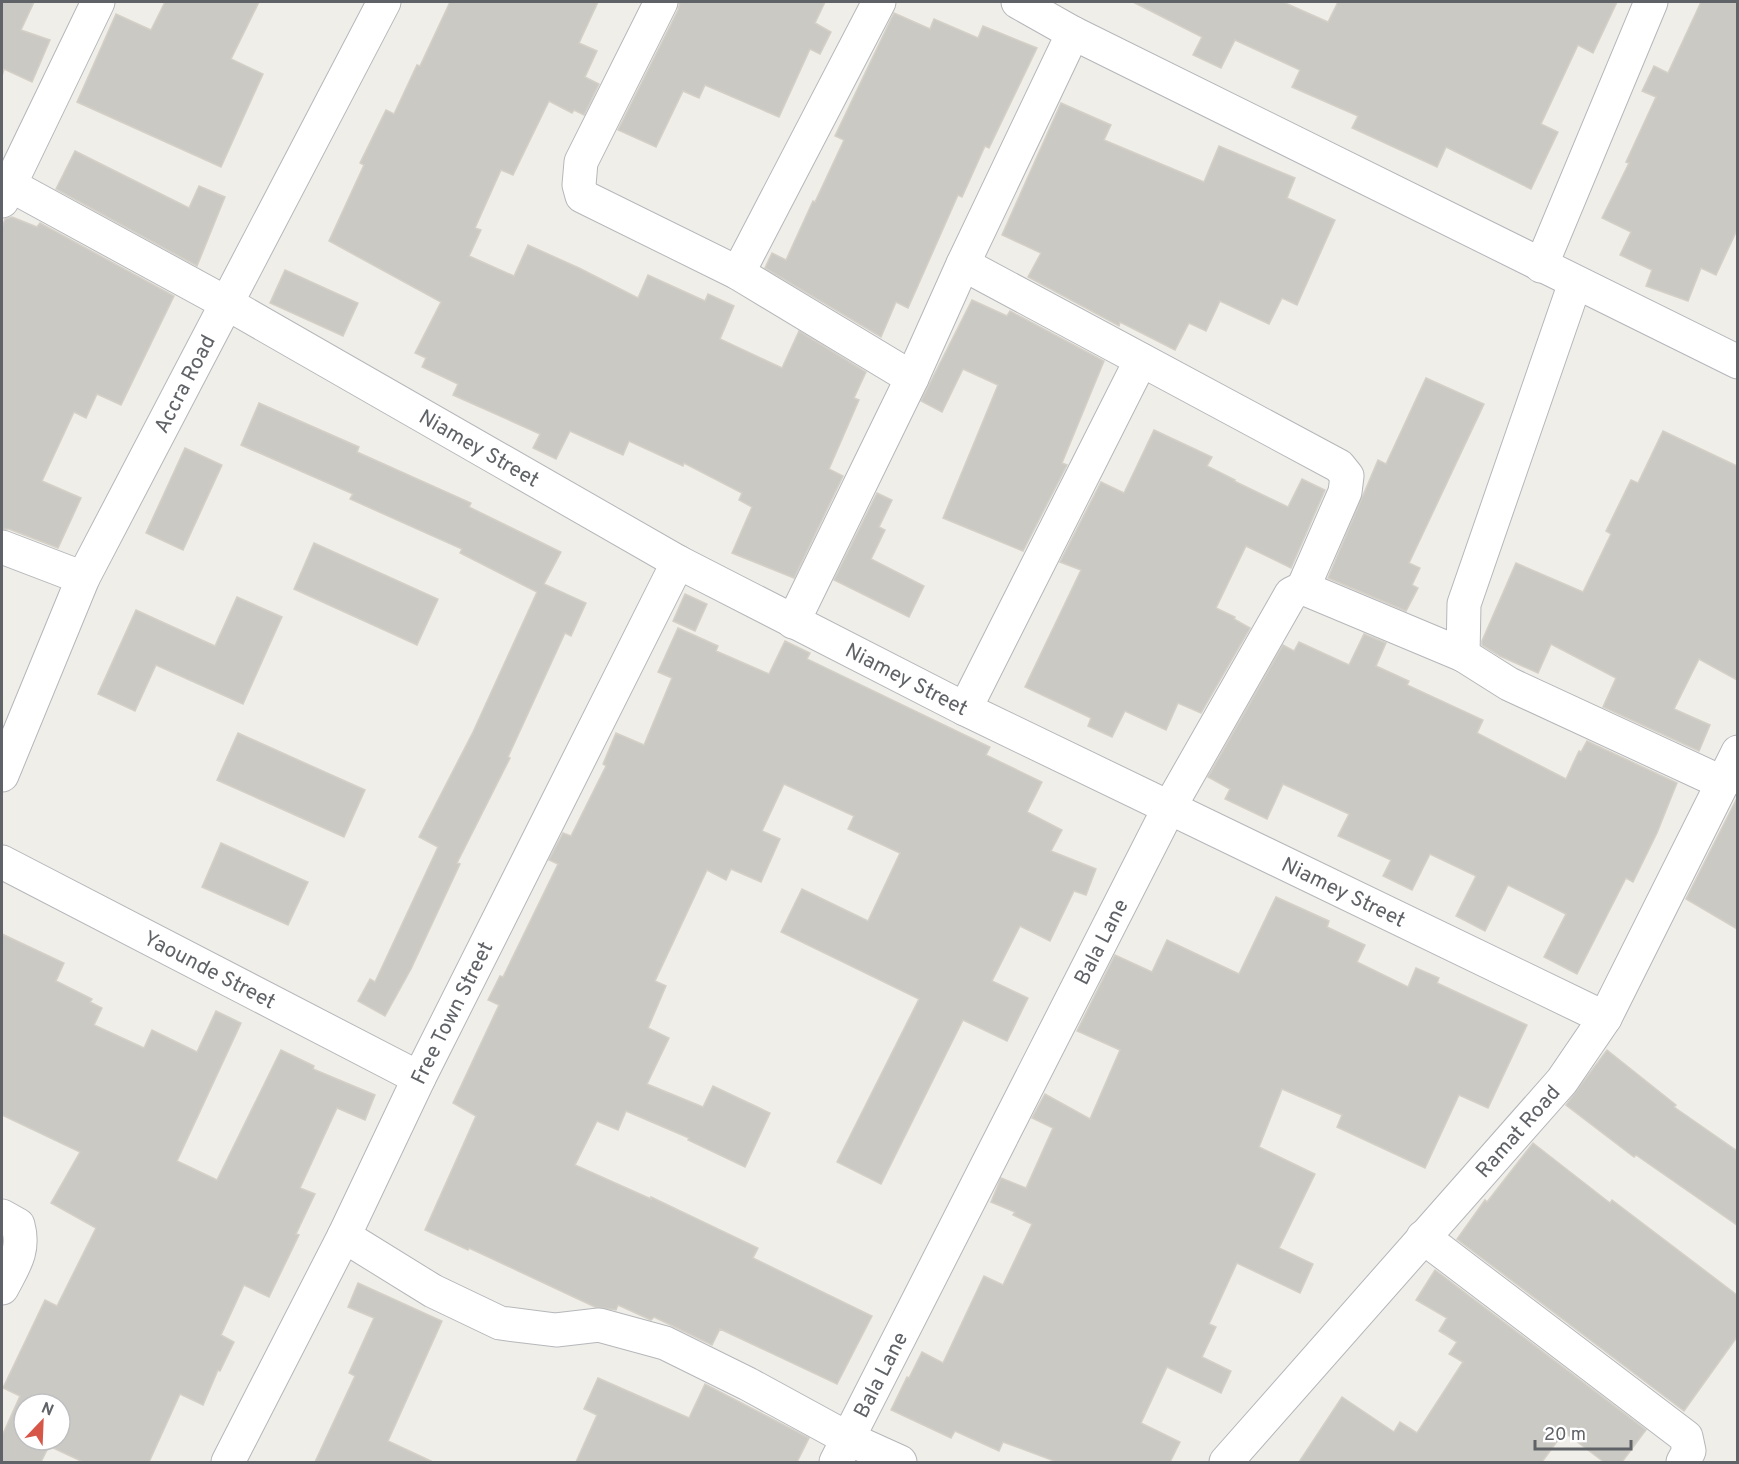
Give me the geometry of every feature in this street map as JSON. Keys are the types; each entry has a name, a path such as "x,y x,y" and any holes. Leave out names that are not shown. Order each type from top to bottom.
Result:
{"street":[{"path":"6,193 98,2"},
{"name":"Accra Road","path":"2,775 84,578 384,2"},
{"path":"662,2 581,162 579,185 582,196 738,273 912,378"},
{"path":"738,273 879,2"},
{"path":"1018,2 1073,33 1737,362"},
{"path":"1541,266 1652,2"},
{"path":"793,622 912,378 963,264 1073,33"},
{"name":"Niamey Street","path":"6,193 228,304 678,562 793,622 965,709 1605,1018"},
{"path":"963,264 1339,466 1347,476 1345,492 1303,588 1463,655 1509,684 1723,783"},
{"path":"1463,655 1464,604 1575,282"},
{"path":"965,709 1141,360"},
{"path":"2,547 84,578"},
{"name":"Free Town Street","path":"228,1462 344,1236 418,1078 678,562"},
{"name":"Bala Lane","path":"841,1450 1169,808 1282,607 1291,594 1303,588"},
{"name":"Ramat Road","path":"1226,1462 1562,1081 1605,1018 1737,752"},
{"name":"Yaounde Street","path":"2,862 418,1078"},
{"path":"2,1216 18,1225 22,1238 19,1256 2,1288"},
{"path":"344,1236 433,1291 500,1323 556,1330 599,1325 665,1343 748,1384 841,1450 900,1462"},
{"path":"1423,1237 1686,1437 1689,1451 1683,1462"}],"building":[{"path":"2,2 34,2 21,30 50,40 32,82 4,69 2,76"},
{"path":"165,2 259,2 231,59 263,74 221,167 77,102 116,14 151,30"},
{"path":"450,2 598,2 579,43 597,51 585,77 599,84 584,115 574,110 572,113 549,101 513,175 501,170 475,228 481,230 469,256 514,276 528,245 638,298 648,275 705,301 708,294 734,306 720,339 782,368 799,331 866,372 854,398 859,400 829,469 843,476 794,578 732,553 752,507 739,500 742,493 684,463 683,466 629,441 623,455 570,431 556,459 533,448 540,434 453,395 458,384 422,367 426,358 415,353 441,302 329,241 364,165 360,163 386,110 394,114"},
{"path":"680,2 825,2 815,23 831,32 820,54 810,49 779,117 705,85 699,98 683,91 656,147 618,130"},
{"path":"1133,2 1283,2 1328,22 1338,2 1617,2 1593,53 1578,45 1541,124 1558,132 1531,189 1446,147 1437,167 1352,128 1358,116 1292,87 1300,70 1235,40 1221,68 1193,55 1202,37"},
{"path":"1701,2 1737,2 1737,230 1716,275 1701,268 1688,301 1646,286 1652,270 1620,255 1631,232 1602,218 1629,163 1626,162 1656,97 1642,91 1654,66 1668,73"},
{"path":"894,13 930,29 934,19 978,38 983,26 1037,48 989,148 985,146 962,197 958,195 908,308 896,302 881,337 765,268 772,253 786,260 844,140 835,136"},
{"path":"1061,103 1111,125 1104,140 1204,182 1219,146 1295,178 1287,198 1335,220 1297,305 1282,298 1269,324 1220,301 1206,331 1189,323 1175,350 1120,322 1119,326 1028,277 1041,253 1002,235"},
{"path":"75,151 189,208 199,186 225,197 197,266 56,189"},
{"path":"12,217 37,227 40,223 174,296 121,405 97,394 86,418 74,412 42,481 81,498 58,548 9,529 2,529 2,228 5,219"},
{"path":"285,270 358,303 343,336 270,303"},
{"path":"972,300 1007,316 1010,311 1104,361 1062,463 1067,465 1023,551 943,518 998,385 963,369 942,412 921,401"},
{"path":"1426,378 1484,404 1409,563 1420,568 1412,585 1418,588 1406,611 1328,578 1378,460 1386,464"},
{"path":"259,403 359,447 357,452 471,503 469,507 561,552 544,584 586,603 571,636 565,633 508,757 510,758 457,863 460,864 411,969 385,1016 358,1001 370,979 375,982 438,847 419,837 473,732 537,592 460,553 462,549 350,499 353,494 241,445"},
{"path":"1154,430 1212,457 1207,466 1288,507 1302,479 1325,490 1291,568 1246,546 1216,608 1235,617 1234,619 1250,628 1201,713 1178,703 1166,730 1125,711 1112,737 1088,726 1091,718 1025,687 1081,570 1060,562 1101,482 1124,493"},
{"path":"1663,431 1737,466 1737,680 1699,659 1674,709 1710,725 1699,751 1603,707 1616,678 1551,644 1538,673 1482,645 1516,563 1583,592 1611,534 1606,531 1631,480 1638,483"},
{"path":"185,448 222,465 183,550 146,533"},
{"path":"877,493 892,500 879,527 885,530 871,559 924,586 909,617 834,580"},
{"path":"314,543 438,599 417,645 294,589"},
{"path":"685,594 707,604 695,631 673,621"},
{"path":"237,597 282,617 243,704 156,665 135,711 98,694 136,610 215,646"},
{"path":"678,628 718,646 716,651 769,674 785,641 810,653 807,659 990,747 986,755 1042,782 1027,812 1062,830 1051,851 1096,869 1086,895 1074,891 1050,941 1020,926 992,981 1028,998 1007,1041 963,1020 881,1184 837,1162 919,999 781,932 802,889 868,921 900,853 848,829 854,816 784,784 762,831 780,839 761,882 731,869 726,880 707,870 655,981 666,986 648,1028 669,1038 647,1084 703,1107 713,1086 770,1113 745,1167 688,1140 689,1138 626,1111 618,1130 597,1121 575,1165 651,1199 651,1197 758,1248 753,1258 872,1316 837,1384 720,1329 712,1345 654,1317 651,1320 618,1305 616,1310 595,1307 425,1230 476,1116 453,1103 499,1005 488,1000 500,976 503,977 558,864 549,860 563,833 571,836 606,766 603,764 616,733 644,745 672,678 658,672"},
{"path":"1364,634 1386,643 1376,666 1409,681 1407,685 1483,720 1477,733 1566,779 1579,751 1581,752 1587,741 1677,783 1657,833 1633,882 1626,878 1577,974 1544,957 1566,914 1508,885 1485,931 1456,916 1476,876 1430,854 1412,890 1383,876 1391,860 1338,836 1349,814 1283,784 1267,819 1225,799 1230,789 1208,777 1283,645 1294,651 1299,642 1349,665"},
{"path":"238,733 365,790 344,837 217,780"},
{"path":"1737,798 1737,929 1686,899"},
{"path":"221,843 308,882 288,925 202,887"},
{"path":"1276,897 1329,921 1327,927 1365,945 1357,962 1408,987 1416,968 1439,978 1437,983 1527,1025 1488,1108 1459,1095 1425,1168 1337,1127 1342,1115 1282,1089 1259,1147 1315,1174 1279,1248 1313,1264 1300,1293 1237,1263 1209,1324 1216,1327 1202,1357 1231,1371 1221,1393 1167,1367 1141,1423 1180,1442 1170,1462 1057,1462 1003,1442 999,1451 955,1431 951,1438 891,1410 922,1352 943,1363 984,1276 1003,1285 1032,1224 1013,1215 1015,1212 991,1202 1001,1178 1026,1188 1053,1128 1032,1118 1045,1094 1090,1119 1120,1050 1077,1031 1115,955 1152,972 1167,940 1239,974"},
{"path":"2,934 64,963 56,981 92,999 90,1002 102,1008 94,1025 144,1048 152,1030 197,1052 216,1011 241,1023 177,1161 217,1180 281,1050 314,1066 313,1069 375,1095 365,1120 337,1108 300,1188 315,1194 296,1234 299,1235 269,1297 244,1285 221,1335 234,1342 220,1371 218,1370 203,1405 180,1394 149,1462 83,1462 62,1452 72,1452 72,1392 12,1392 3,1388 45,1300 57,1306 96,1228 51,1203 80,1152 2,1115"},
{"path":"1607,1050 1676,1105 1674,1107 1737,1151 1737,1225 1636,1155 1634,1157 1566,1105"},
{"path":"1533,1143 1610,1203 1612,1200 1737,1295 1737,1337 1684,1411 1457,1239 1485,1200 1487,1202"},
{"path":"1435,1270 1646,1430 1622,1462 1604,1462 1564,1432 1542,1462 1299,1462 1342,1397 1394,1432 1400,1422 1417,1433 1463,1362 1449,1354 1457,1342 1439,1331 1447,1318 1416,1300"},
{"path":"358,1283 442,1321 388,1441 433,1462 315,1462 355,1376 349,1373 374,1318 348,1307"},
{"path":"598,1378 689,1418 705,1384 809,1438 797,1462 576,1462 597,1415 584,1409"},
{"path":"12,1414 12,1452 46,1452 41,1462 2,1462 2,1436"}]}
